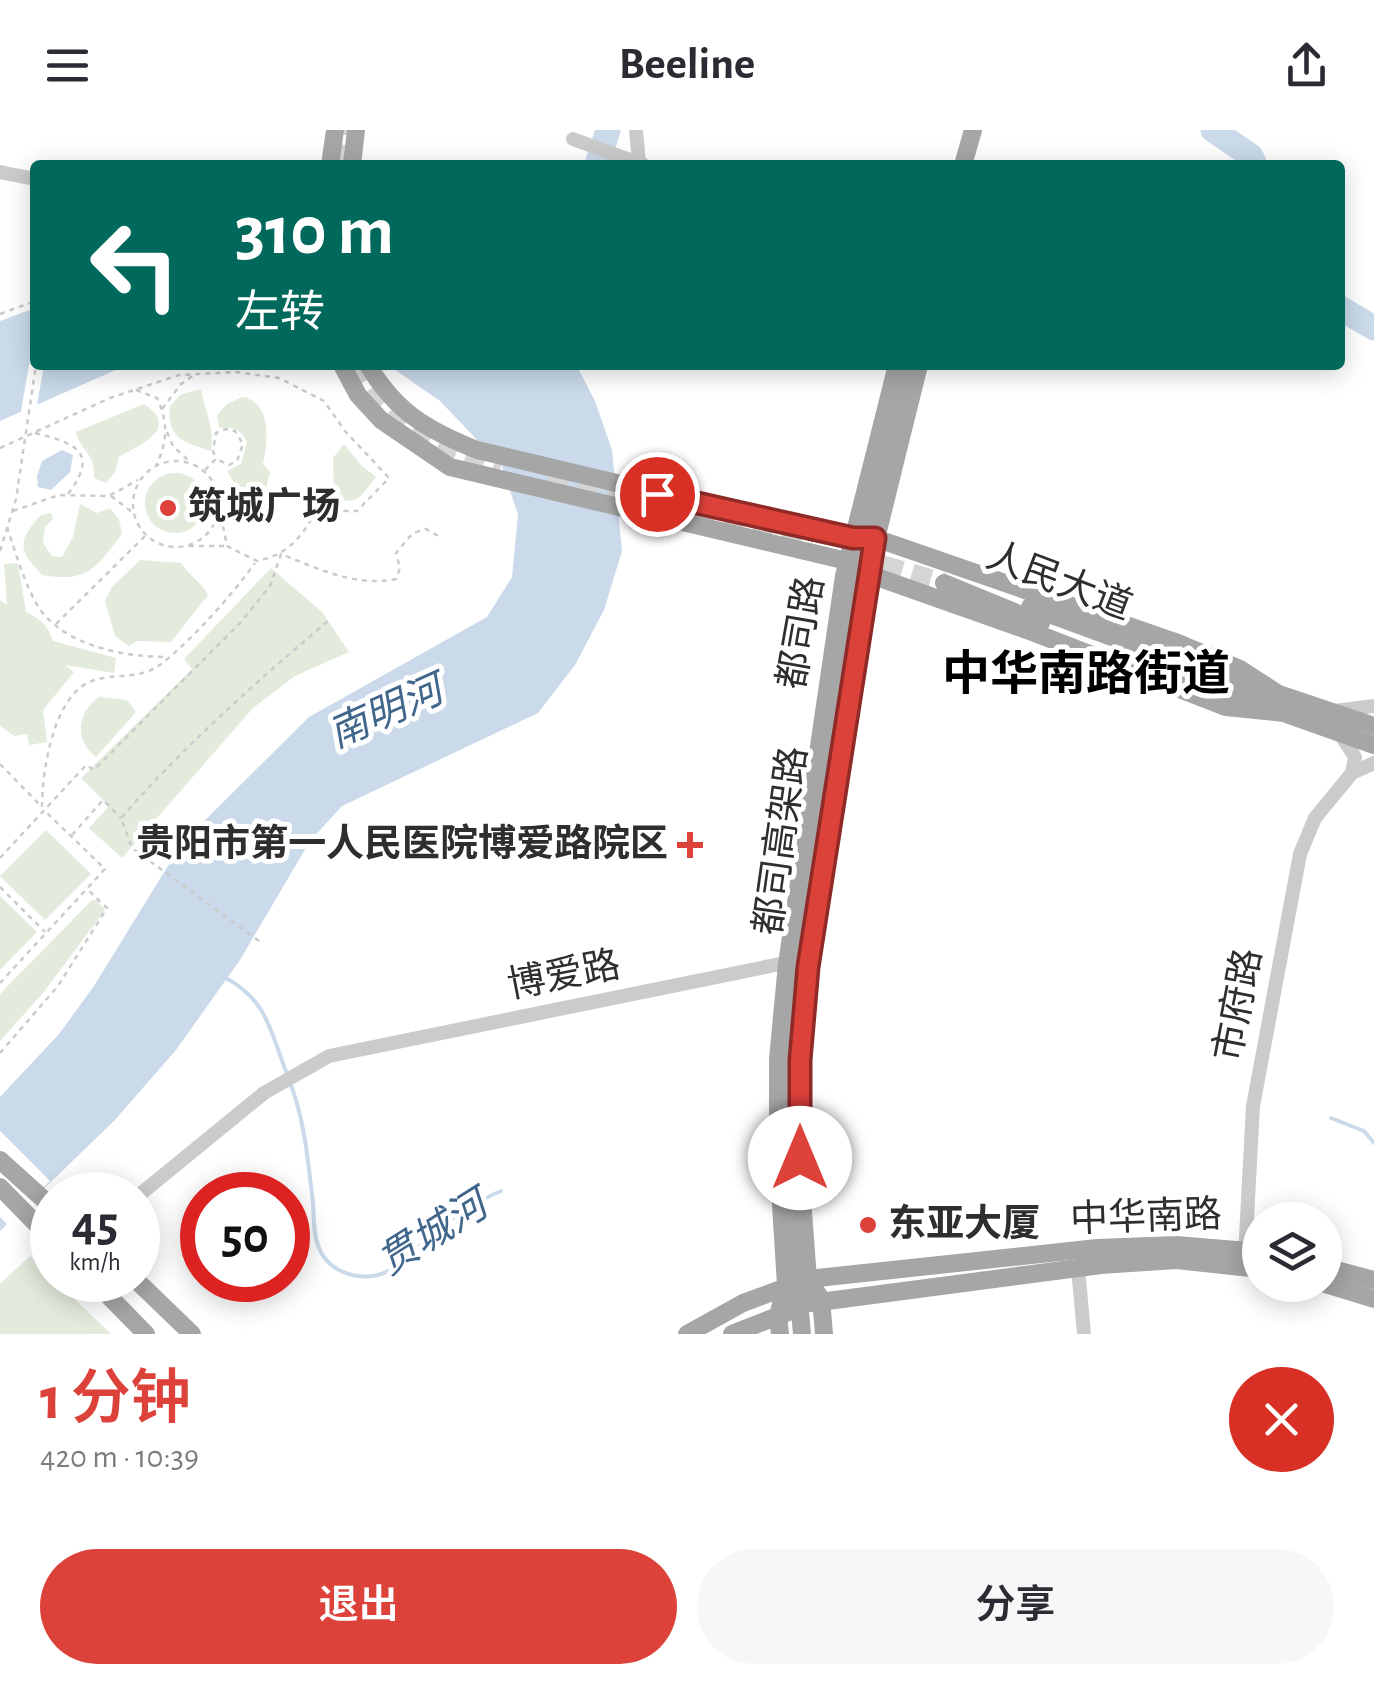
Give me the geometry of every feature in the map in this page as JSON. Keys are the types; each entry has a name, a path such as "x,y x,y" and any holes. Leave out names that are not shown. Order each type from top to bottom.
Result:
{"main road":[{"path":"331,160 334,130"},
{"path":"353,160 356,130"},
{"path":"954,160 962,130"},
{"path":"965,160 973,130"},
{"path":"976,160 984,130"},
{"path":"345,370 358,395 381,420 450,468 847,561 870,576 1035,632 1226,707 1282,704"},
{"path":"371,370 392,402 444,437 476,450 853,538 875,538 1178,643 1240,669 1282,704"},
{"name":"都司路","path":"779,1325 786,1285 778,1157 778,1060 786,964 823,698 847,561 896,370"},
{"name":"都司高架路","path":"802,1334 789,1157 790,1059 798,965 855,578 907,370"},
{"name":"都司路","path":"808,1280 800,1060 810,955 875,538 919,370"},
{"name":"人民大道","path":"946,578 1131,644 1282,704 1374,746"},
{"name":"人民大道","path":"1282,704 1330,712 1374,726"},
{"path":"0,1160 30,1189"},
{"path":"0,1187 30,1218"},
{"name":"中华南路","path":"687,1334 743,1303 808,1280 1097,1248 1176,1245 1242,1257"},
{"name":"中华南路","path":"732,1334 779,1325 821,1299 1078,1268 1242,1259"},
{"path":"1342,1272 1374,1280"},
{"path":"808,1280 821,1299 824,1334"},
{"path":"1342,1289 1374,1299"},
{"path":"114,1302 146,1334"},
{"path":"159,1302 192,1334"}],"street":[{"path":"636,130 639,160"},
{"path":"574,139 631,160"},
{"path":"0,172 30,178"},
{"path":"1330,712 1374,706"},
{"path":"1340,733 1355,757 1352,773"},
{"path":"1352,773 1374,762"},
{"name":"市府路","path":"1253,1202 1253,1106 1300,854 1315,818 1352,773"},
{"name":"博爱路","path":"160,1178 264,1094 329,1056 786,964 810,955"},
{"path":"1078,1268 1084,1334"}],"path":[{"path":"0,314 30,304"},
{"path":"0,550 12,512 35,370"},
{"path":"0,448 135,390 180,375 236,372 279,378 324,401 389,478 357,511 345,511 321,501 300,537 281,554 258,561 236,590 159,665 134,677 93,680 76,688 65,705 50,748 42,779 44,809"},
{"path":"162,409 180,384 195,374"},
{"path":"135,390 156,398 174,446 204,471 216,487 228,546"},
{"path":"134,514 136,487 155,466 163,451 166,431"},
{"path":"234,431 243,444 237,461 229,465 216,459 216,433 234,431"},
{"path":"35,433 66,441 81,456 82,473 67,495"},
{"path":"204,471 216,459"},
{"path":"155,466 168,461 194,464"},
{"path":"110,495 142,478"},
{"path":"12,512 59,495 110,495 134,514 146,535 163,545 228,546 258,561"},
{"path":"185,546 203,538 212,528 219,506"},
{"path":"7,527 36,604 56,624 111,652 168,657"},
{"path":"281,554 358,582 375,583 396,579 400,568 396,553 413,533 426,528 440,537"},
{"path":"56,624 146,535"},
{"path":"0,858 86,765 94,770 240,624 270,586 281,554"},
{"path":"121,818 160,772 328,621"},
{"path":"0,764 104,869 0,982"},
{"path":"71,836 103,800 121,818 132,848 260,941"},
{"path":"0,887 46,934"},
{"path":"0,1052 58,986 108,908 87,889"}],"shaded area":[{"path":"201,389 211,427 211,451 179,437 171,425 170,406 180,395"},
{"path":"242,397 252,400 263,414 263,464 270,472 265,492 252,507 244,509 233,502 233,481 227,471 241,464 247,442 236,429 219,428 217,415 227,404"},
{"path":"144,404 159,421 154,435 119,457 115,472 106,483 94,478 93,463 76,432"},
{"path":"344,444 376,477 363,494 348,501 334,494 333,458"},
{"path":"175,473 196,482 205,503 196,524 175,533 154,524 145,503 154,482"},
{"path":"80,504 97,513 110,508 119,519 122,534 97,564 81,575 42,575 28,559 24,539 41,515 51,513 53,519 45,527 43,543 52,556 62,557 73,537"},
{"path":"140,560 181,563 208,595 171,642 137,641 129,646 115,636 105,601 112,587"},
{"path":"18,563 26,612 43,623 53,641 116,658 114,673 65,665 74,672 43,710 47,742 29,745 27,734 14,736 0,726 0,600 7,605 4,564"},
{"path":"271,568 322,612 349,652 295,676 253,708 122,858 89,828 109,806 81,778 192,669 184,659"},
{"path":"99,697 127,700 136,712 96,757 84,743 81,726 86,710"},
{"path":"46,830 91,874 45,920 0,876"},
{"path":"0,896 37,932 0,970"},
{"path":"92,900 97,900 105,910 43,993 0,1041 0,994"},
{"path":"30,1256 30,1302 78,1302 111,1334 0,1334 0,1284"}],"water":[{"path":"30,310 30,370 116,370 0,421 0,321"},
{"name":"南明河","path":"395,370 579,370 612,450 622,551 604,610 575,665 538,713 342,806 310,841 240,960 176,1050 114,1121 61,1172 30,1172 30,1202 0,1231 0,1097 59,1034 94,986 182,843 309,717 487,617 512,577 518,515 502,466 440,401"},
{"path":"62,450 73,455 70,472 51,490 38,487 42,461"}],"pier":[{"path":"30,359 30,370 43,370 36,411 20,417"},
{"path":"0,1131 41,1172 30,1172 30,1202 8,1225 0,1217"}],"waterway":[{"path":"599,160 608,130"},
{"path":"1213,130 1253,160"},
{"path":"1345,311 1374,328"},
{"name":"贯城河","path":"224,977 259,1006 287,1074"},
{"name":"贯城河","path":"290,1083 305,1142 317,1243 324,1257 340,1271 371,1276 390,1270 452,1219 501,1191"},
{"name":"贯城河","path":"1331,1118 1364,1131 1374,1143"}],"tunnel":[{"path":"344,160 347,130"},
{"path":"356,370 373,398 415,435 465,461 500,471"},
{"path":"548,482 812,545"},
{"path":"854,557 944,583"}],"place":[{"name":"筑城广场","path":"168,508"},
{"name":"贵阳市第一人民医院博爱路院区","path":"690,845"},
{"name":"东亚大厦","path":"868,1225"}],"district":[{"name":"中华南路街道","path":"1086,676"}],"route":[{"path":"657,494 853,538 875,538 808,967 800,1060 800,1158"}]}
